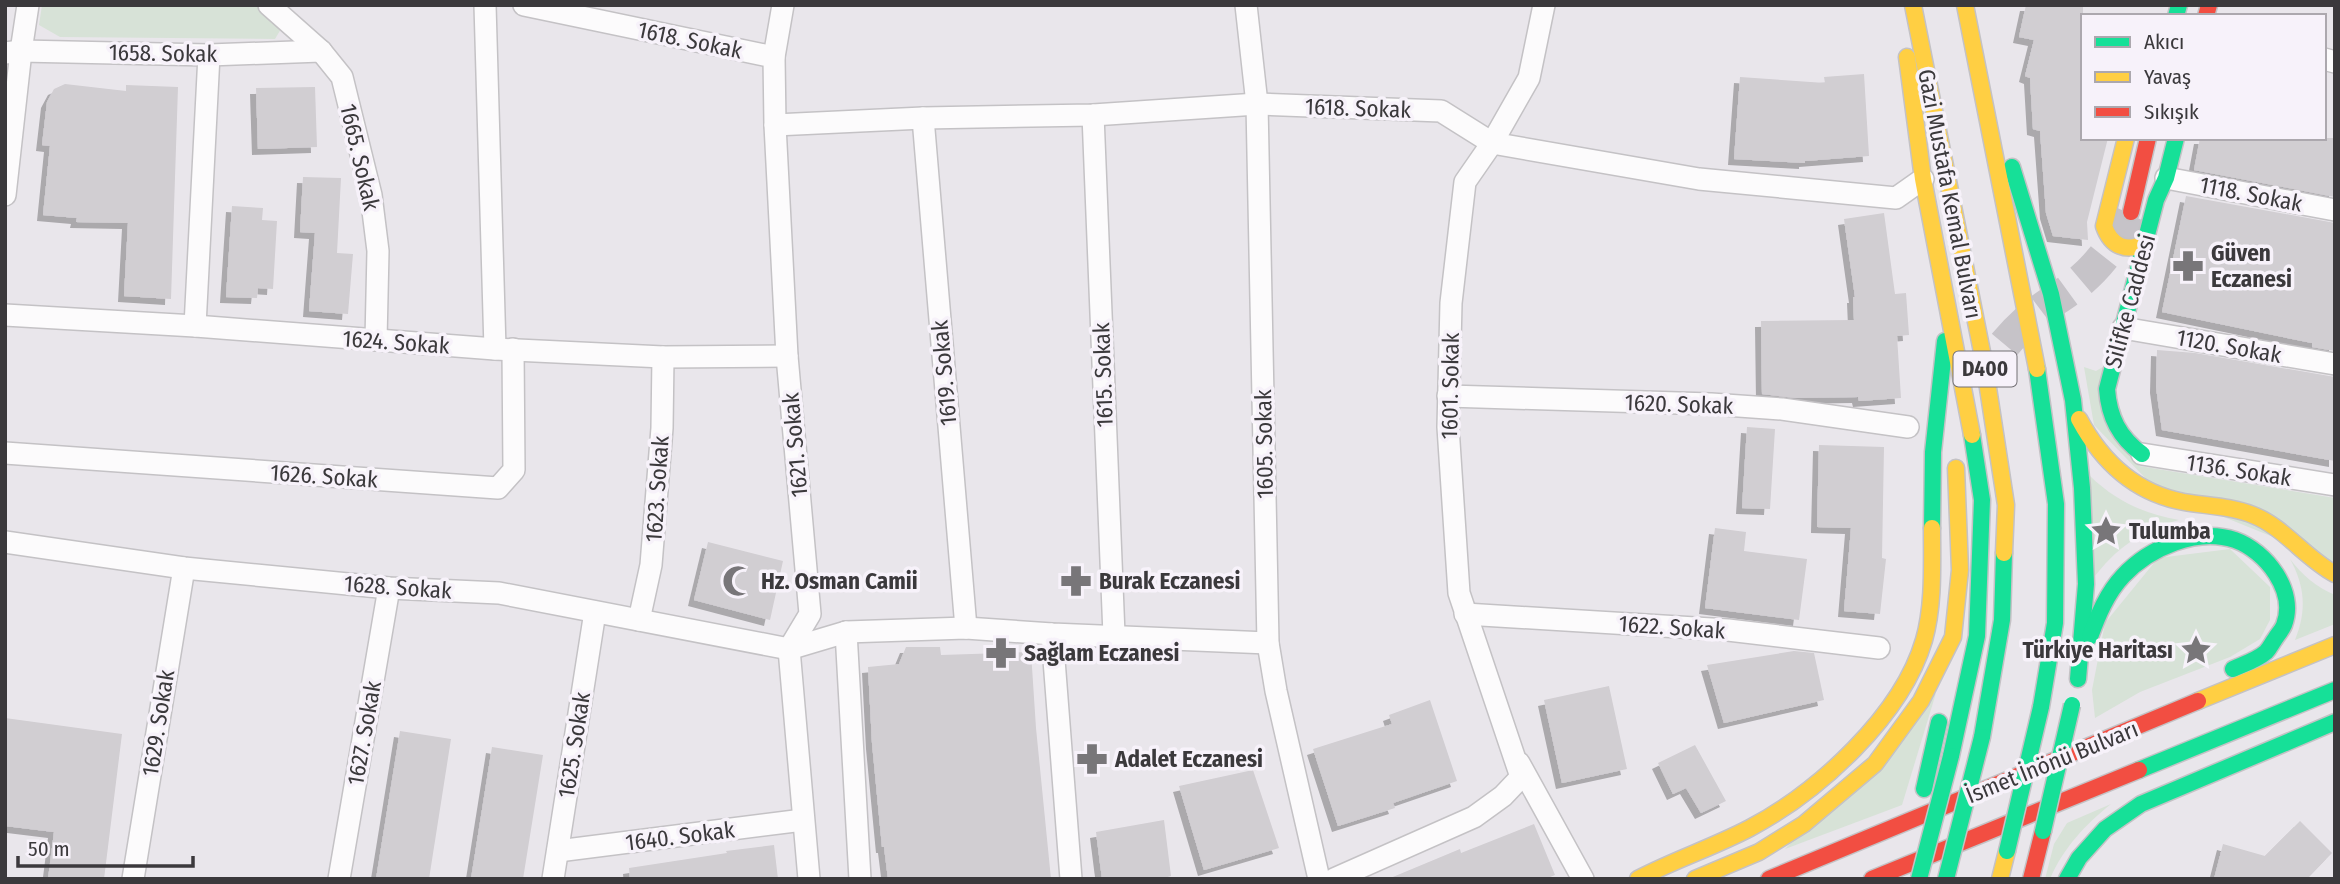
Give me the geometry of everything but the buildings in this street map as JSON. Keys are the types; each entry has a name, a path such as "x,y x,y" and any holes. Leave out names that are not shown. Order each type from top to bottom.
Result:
{"main road":[{"path":"1904,5 1909,72 1923,179 1965,391 1982,500 1978,636 1919,879"},
{"name":"Gazi Mustafa Kemal Bulvarı","path":"1913,5 1984,362 2006,505 2002,620 1982,737 1946,879"},
{"name":"D400","path":"1965,5 2036,360 2056,504 2055,623 2041,707 2000,879"},
{"path":"1976,55 2051,294 2073,400 2082,488 2086,584 2078,679"},
{"path":"2126,140 2104,226 2106,234 2116,246 2131,249 2145,243"},
{"path":"2131,212 2148,140"},
{"name":"Silifke Caddesi","path":"2142,454 2126,443 2117,431 2108,403 2109,376 2156,200 2166,178 2176,140"},
{"path":"1639,879 1662,866 1741,833 1796,799 1846,757 1882,716 1906,682 1925,639 1933,567 1932,486 1948,310"},
{"path":"2073,400 2088,438 2114,469 2129,480 2163,497 2225,507 2262,519 2320,568 2335,574"},
{"path":"1948,681 1960,570 1956,468"},
{"path":"2031,879 2078,679 2099,612 2123,576 2140,561 2182,541 2208,536 2234,540 2257,552 2274,572 2287,607 2284,625 2267,652 2159,708 2136,728"},
{"path":"1695,879 1759,852 1804,824 1875,764 1921,701 1953,637"},
{"name":"İsmet İnönü Bulvarı","path":"1769,879 2335,645"},
{"name":"İsmet İnönü Bulvarı","path":"1872,879 2335,690"},
{"path":"1905,879 1942,708"},
{"path":"2067,879 2079,858 2105,829 2141,804 2335,722"}],"street":[{"path":"5,195 13,52 28,5"},
{"name":"1665. Sokak","path":"269,5 321,51 342,77 371,195 378,251 376,340"},
{"path":"485,5 504,349"},
{"name":"1618. Sokak","path":"524,5 774,57"},
{"name":"1621. Sokak","path":"783,5 774,57 775,125 788,356 810,614 789,649"},
{"name":"1605. Sokak","path":"1246,5 1257,104 1268,643 1276,691 1319,879"},
{"name":"1601. Sokak","path":"1334,879 1474,817 1503,796 1521,777 1459,593 1448,396 1451,303 1465,183 1492,143 1529,78 1544,5"},
{"name":"1658. Sokak","path":"13,52 209,55 321,51"},
{"path":"195,326 209,55"},
{"name":"1618. Sokak","path":"775,125 923,118 1093,115 1257,104 1441,111 1492,143 1699,179 1896,198 1923,179"},
{"name":"1615. Sokak","path":"1093,115 1114,635"},
{"name":"1619. Sokak","path":"923,118 966,628"},
{"name":"1118. Sokak","path":"2166,178 2335,210"},
{"name":"1624. Sokak","path":"5,315 504,349 663,357 788,356"},
{"name":"1120. Sokak","path":"2123,328 2335,364"},
{"name":"1626. Sokak","path":"5,453 498,488 514,470 504,349"},
{"name":"1623. Sokak","path":"639,620 651,565 662,428 663,357"},
{"name":"1620. Sokak","path":"1448,396 1711,404 1782,409 1908,427"},
{"name":"1136. Sokak","path":"2142,454 2335,485"},
{"name":"1628. Sokak","path":"5,542 184,568 389,588 499,593 789,649"},
{"name":"1629. Sokak","path":"133,879 184,568"},
{"name":"1627. Sokak","path":"339,879 389,588"},
{"name":"1625. Sokak","path":"553,879 595,611"},
{"name":"1622. Sokak","path":"1465,614 1728,630 1879,648"},
{"path":"809,879 789,649 846,632 966,628 1268,643"},
{"path":"846,632 860,879"},
{"path":"1052,634 1071,879"},
{"path":"1511,749 1583,879"},
{"name":"1640. Sokak","path":"558,851 803,820"}],"shaded area":[{"path":"42,5 255,5 281,29 275,39 60,37 39,25"},
{"path":"2106,365 2139,466 2335,498 2335,562 2157,490 2094,425 2084,367 2096,371"},
{"path":"2090,476 2110,493 2131,505 2179,520 2153,529 2130,542 2110,559 2092,580"},
{"path":"2230,549 2270,587 2270,620 2260,639 2230,657 2140,692 2095,718 2092,690 2105,623 2158,558"},
{"path":"2290,559 2310,580 2335,595 2335,624 2295,640 2303,599 2299,579"},
{"path":"1936,693 1902,805 1785,849"},
{"path":"2111,804 2076,837 2050,879 2045,879 2054,844 2067,823"}],"tunnel":[{"path":"1977,386 1996,355 2020,327 2095,267 2115,241 2131,212"}],"traffic: fast":[{"path":"2177,14 2179,5"},
{"path":"2142,454 2127,441 2117,426 2110,409 2107,389 2156,200 2166,178 2176,140"},
{"path":"2012,167 2051,294 2073,400 2082,488 2086,584 2078,679"},
{"path":"1932,528 1933,452 1945,341"},
{"path":"2037,369 2056,504 2055,623 2041,707"},
{"path":"1951,756 1977,636 1982,500 1972,435"},
{"path":"2090,637 2117,583 2146,557 2190,538 2205,536 2235,540 2258,553 2276,574 2286,599 2287,612 2284,625 2269,649 2259,657 2233,669"},
{"path":"1982,737 2002,620 2004,553"},
{"path":"2139,770 2335,690"},
{"path":"2043,831 2072,705"},
{"path":"2007,851 2041,707"},
{"path":"1924,789 1939,722"},
{"path":"2067,879 2079,858 2105,829 2141,804 2335,722"},
{"path":"1946,879 1982,737"},
{"path":"1919,879 1951,756"}],"traffic: slow":[{"path":"1913,5 1984,362 2006,505 2004,553"},
{"path":"1965,5 2037,369"},
{"path":"1907,57 1923,179 1972,435"},
{"path":"2126,140 2104,226 2120,246 2132,247 2145,243"},
{"path":"2079,419 2109,462 2135,483 2166,498 2228,508 2264,520 2335,574"},
{"path":"1695,879 1759,852 1804,824 1875,764 1921,701 1953,637 1960,570 1956,468"},
{"path":"1638,879 1736,835 1776,813 1829,773 1877,723 1913,668 1924,640 1931,599 1932,528"},
{"path":"2198,701 2335,645"},
{"path":"2000,879 2007,851"}],"traffic: jam":[{"path":"2207,14 2209,5"},
{"path":"2131,212 2148,140"},
{"path":"1769,879 2198,701"},
{"path":"1872,879 2139,770"},
{"path":"2031,879 2043,831"}],"place":[{"name":"Güven Eczanesi","path":"2188,266"},
{"name":"Tulumba","path":"2106,531"},
{"name":"Hz. Osman Camii","path":"738,581"},
{"name":"Burak Eczanesi","path":"1076,581"},
{"name":"Türkiye Haritası","path":"2196,650"},
{"name":"Sağlam Eczanesi","path":"1001,653"},
{"name":"Adalet Eczanesi","path":"1092,759"}]}
